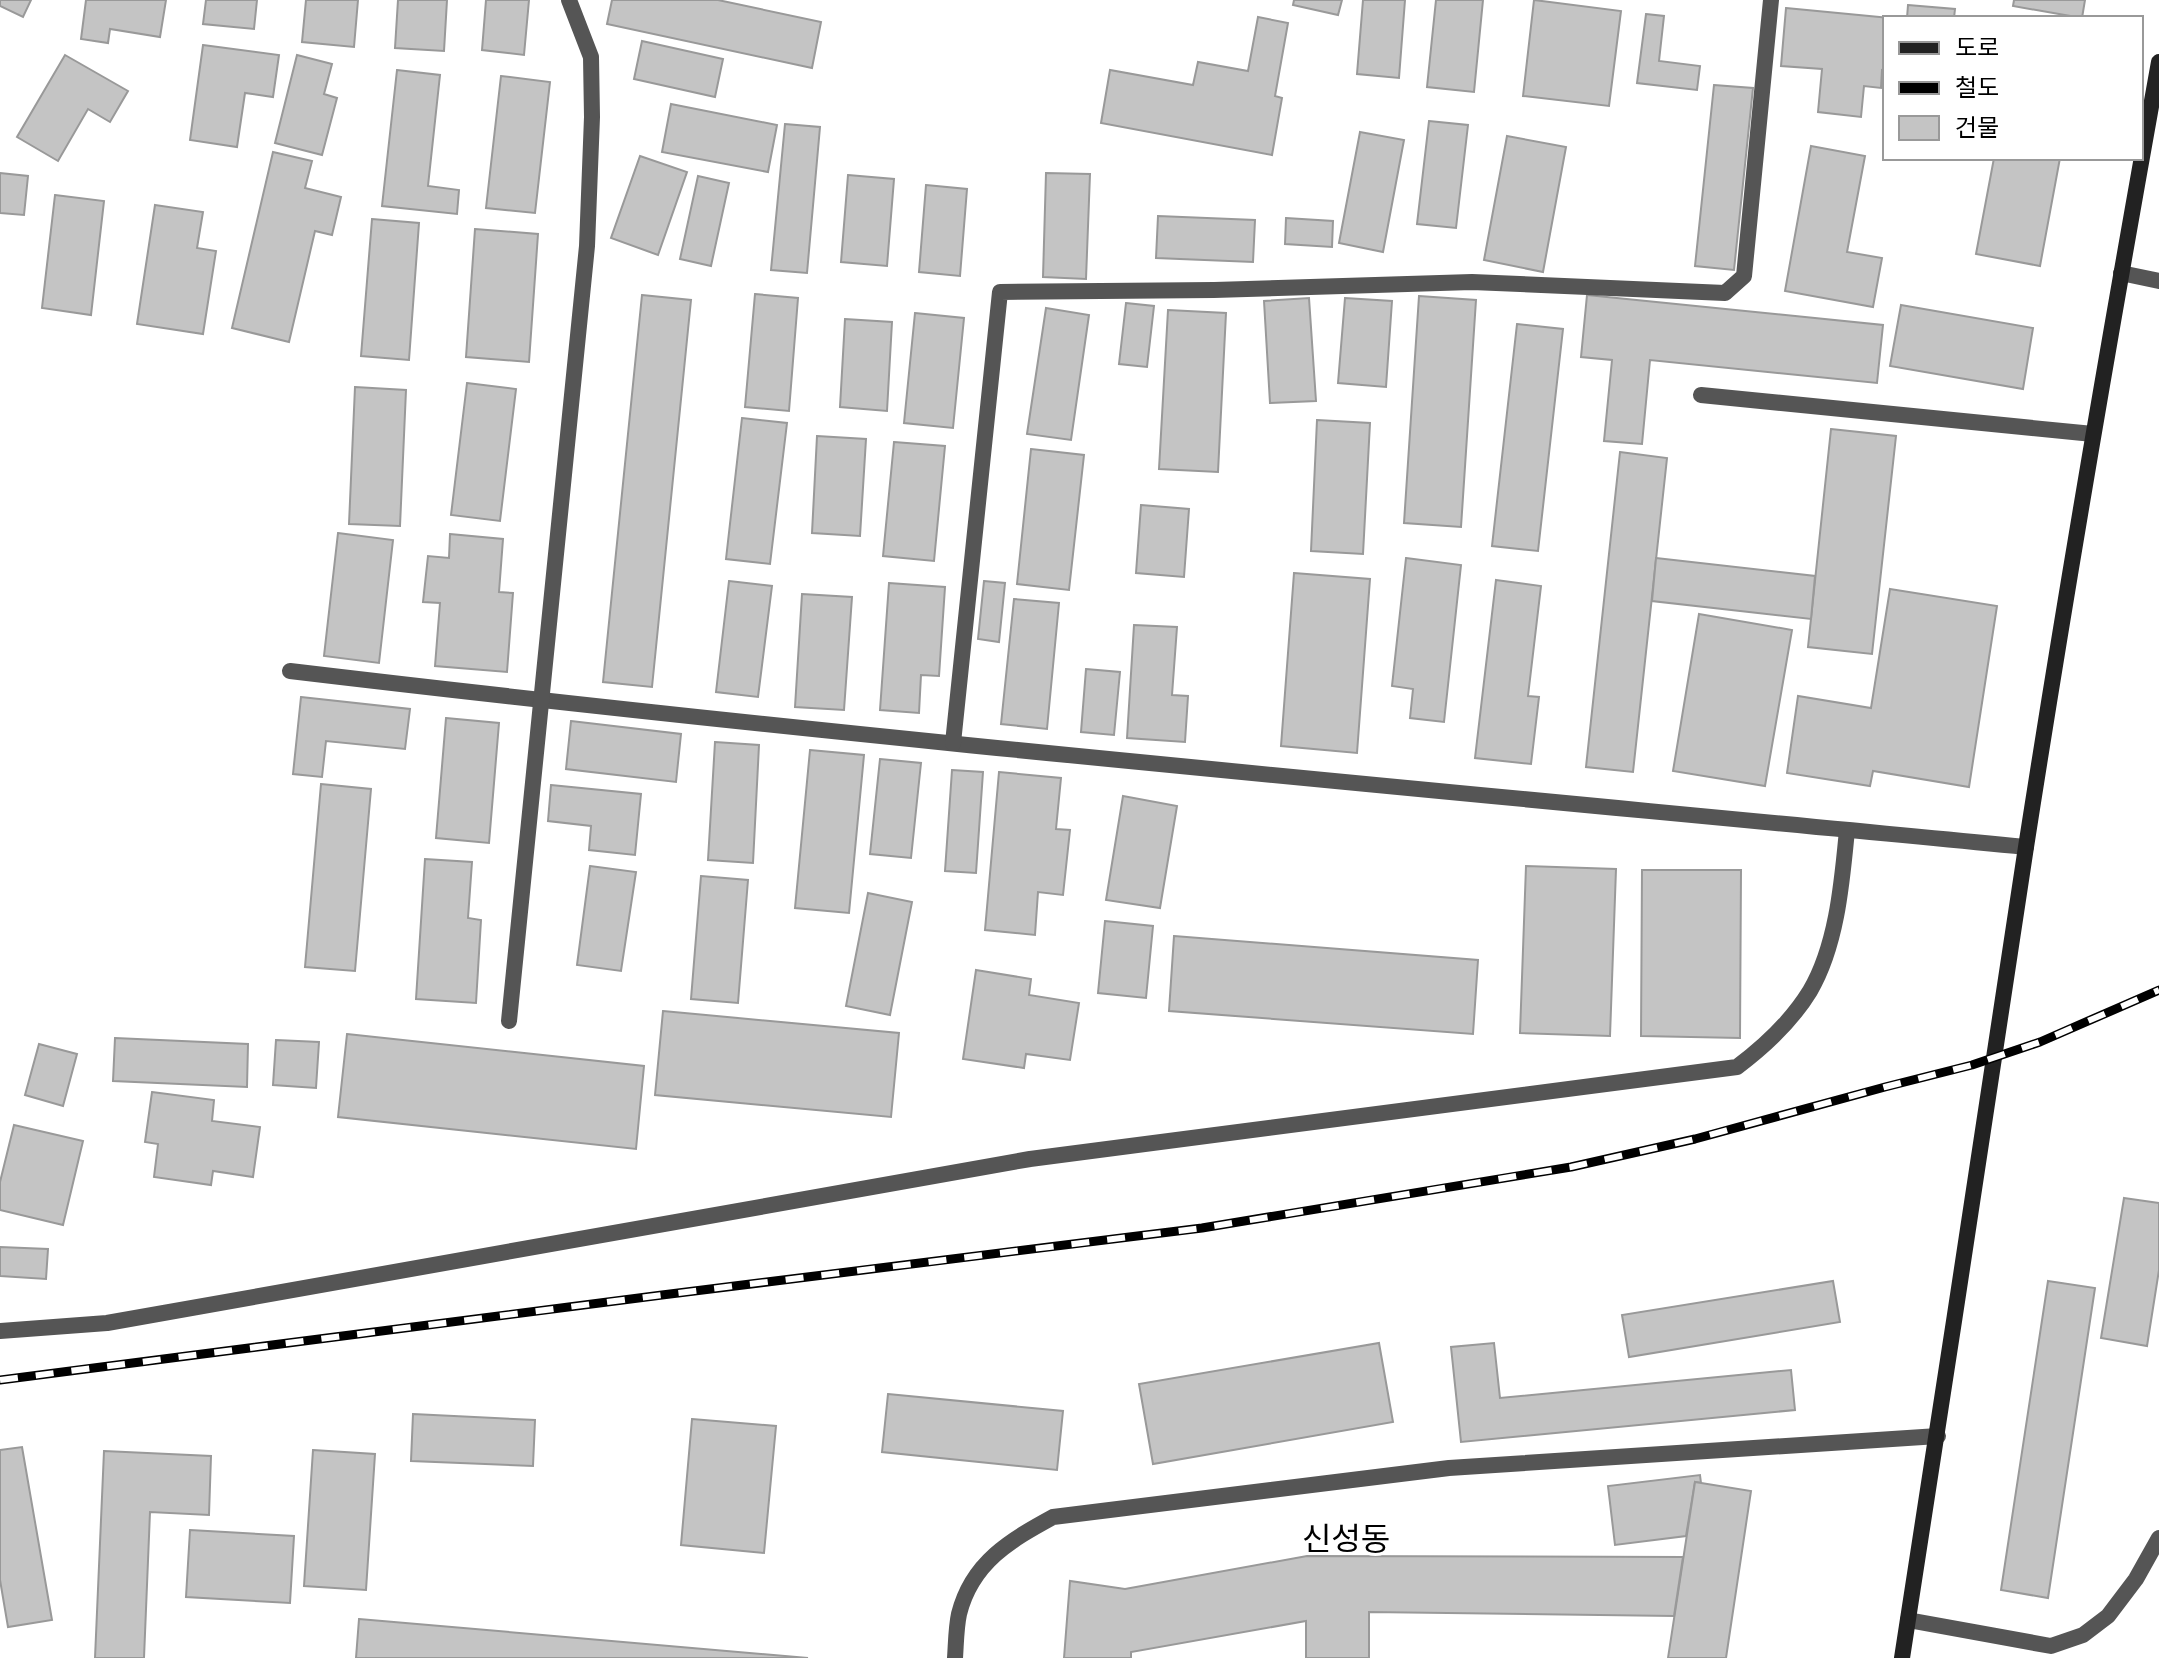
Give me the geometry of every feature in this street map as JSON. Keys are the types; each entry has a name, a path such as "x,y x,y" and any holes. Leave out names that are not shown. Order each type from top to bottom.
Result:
{"main road":[{"path":"2143,151 2159,62"},
{"path":"1902,1658 2026,847 2141,160"}],"street":[{"path":"509,1021 587,246 591,57 569,0"},
{"path":"953,743 1000,292 1214,290 1472,282 1725,293 1744,276 1771,0"},
{"path":"2121,273 2159,281"},
{"path":"1701,395 2093,434"},
{"path":"290,671 540,701 953,743 2026,847"},
{"path":"0,1331 107,1323 1030,1159 1737,1067 1767,1044 1810,991 1822,965 1840,900 1847,830"},
{"path":"955,1658 959,1614 969,1588 991,1556 1017,1536 1053,1517 1449,1468 1938,1436"},
{"path":"1908,1620 2051,1646 2083,1635 2108,1616 2136,1579 2159,1538"}],"building":[{"path":"0,0 31,0 23,17 0,6"},
{"path":"86,0 166,0 160,37 110,29 108,43 81,39"},
{"path":"206,0 257,0 254,29 203,24"},
{"path":"306,0 358,0 354,47 302,42"},
{"path":"398,0 447,0 444,51 395,48"},
{"path":"486,0 529,0 524,55 482,50"},
{"path":"612,0 718,0 821,22 812,68 607,24"},
{"path":"1294,0 1342,0 1338,15 1293,5"},
{"path":"1363,0 1405,0 1399,78 1357,74"},
{"path":"1436,0 1483,0 1474,92 1427,87"},
{"path":"1534,0 1621,11 1609,106 1523,96"},
{"path":"2014,0 2085,0 2082,16 2013,6"},
{"path":"1908,5 1955,9 1954,16 1907,16"},
{"path":"1786,8 1883,17 1881,88 1864,86 1861,117 1818,112 1822,69 1781,66"},
{"path":"1646,14 1664,16 1659,61 1700,66 1697,90 1637,83"},
{"path":"1258,17 1288,23 1275,96 1282,98 1272,155 1101,123 1110,70 1193,85 1198,62 1248,71"},
{"path":"642,41 723,59 715,97 634,79"},
{"path":"203,45 279,55 273,97 245,93 237,147 190,140"},
{"path":"65,55 128,91 110,122 88,109 58,161 17,137"},
{"path":"297,55 332,64 324,94 337,98 322,155 275,143"},
{"path":"397,70 440,75 428,186 459,190 457,214 382,206"},
{"path":"501,76 550,82 535,213 486,208"},
{"path":"1714,85 1753,88 1734,270 1695,266"},
{"path":"671,104 777,125 768,172 662,152"},
{"path":"1429,121 1468,125 1456,228 1417,224"},
{"path":"785,124 820,127 807,273 771,270"},
{"path":"1360,132 1404,140 1383,252 1339,243"},
{"path":"1507,136 1566,147 1543,272 1484,260"},
{"path":"1811,146 1865,156 1847,252 1882,258 1873,307 1785,291"},
{"path":"273,152 312,161 305,188 341,197 332,235 315,231 289,342 232,328"},
{"path":"640,156 687,172 658,255 611,238"},
{"path":"1994,160 2060,160 2040,266 1976,254"},
{"path":"0,173 28,176 24,215 0,213"},
{"path":"1046,173 1090,174 1086,279 1043,277"},
{"path":"848,175 894,179 887,266 841,262"},
{"path":"698,176 729,183 711,266 680,259"},
{"path":"926,185 967,189 960,276 919,272"},
{"path":"55,195 104,201 91,315 42,308"},
{"path":"155,205 203,212 197,248 216,251 203,334 137,324"},
{"path":"1158,216 1255,220 1253,262 1156,258"},
{"path":"1286,218 1333,221 1332,247 1285,244"},
{"path":"372,219 419,223 409,360 361,356"},
{"path":"475,229 538,234 529,362 466,357"},
{"path":"755,294 798,298 789,411 745,407"},
{"path":"642,295 691,300 652,687 603,682"},
{"path":"1587,295 1883,325 1877,383 1650,360 1642,444 1604,441 1612,360 1581,357"},
{"path":"1419,296 1476,300 1461,527 1404,523"},
{"path":"1309,298 1316,401 1270,403 1264,301"},
{"path":"1345,298 1392,301 1386,387 1338,383"},
{"path":"1126,303 1154,306 1147,367 1119,364"},
{"path":"1901,305 2033,328 2023,389 1890,366"},
{"path":"1046,308 1089,315 1071,440 1027,434"},
{"path":"1168,310 1226,313 1218,472 1159,469"},
{"path":"915,313 964,318 953,428 904,423"},
{"path":"845,319 892,322 887,411 840,407"},
{"path":"1517,324 1563,329 1538,551 1492,546"},
{"path":"467,383 516,389 500,521 451,515"},
{"path":"355,387 406,390 400,526 349,524"},
{"path":"742,418 787,423 770,564 726,559"},
{"path":"1317,420 1370,423 1363,554 1311,551"},
{"path":"1831,429 1896,436 1872,654 1808,647"},
{"path":"817,436 866,439 860,536 812,533"},
{"path":"894,442 945,446 934,561 883,556"},
{"path":"1031,449 1084,455 1069,590 1017,584"},
{"path":"1620,452 1667,458 1633,772 1586,767"},
{"path":"1141,505 1189,509 1184,577 1136,573"},
{"path":"338,533 393,540 379,663 324,656"},
{"path":"450,534 503,539 499,592 513,593 507,672 435,666 440,603 423,602 428,556 449,558"},
{"path":"1406,558 1461,565 1444,722 1410,718 1413,689 1392,686"},
{"path":"1656,558 1815,576 1811,619 1652,601"},
{"path":"1294,573 1370,579 1357,753 1281,746"},
{"path":"1496,580 1541,586 1528,696 1539,697 1531,764 1475,758"},
{"path":"729,581 772,586 758,697 716,692"},
{"path":"984,581 1005,583 999,642 978,639"},
{"path":"889,583 945,587 939,676 921,675 919,713 880,710"},
{"path":"1890,589 1997,606 1969,787 1873,771 1870,786 1787,773 1798,696 1871,708"},
{"path":"802,594 852,597 844,710 795,707"},
{"path":"1014,599 1059,603 1047,729 1001,724"},
{"path":"1699,614 1792,630 1765,786 1673,771"},
{"path":"1134,625 1177,627 1172,695 1188,696 1185,742 1127,738"},
{"path":"1086,669 1120,672 1114,735 1081,732"},
{"path":"301,697 410,709 405,749 326,741 322,777 293,774"},
{"path":"446,718 499,723 489,843 436,838"},
{"path":"571,721 681,734 676,782 566,769"},
{"path":"715,742 759,745 753,863 708,860"},
{"path":"810,750 864,755 849,913 795,908"},
{"path":"880,759 921,763 911,858 870,854"},
{"path":"952,770 983,772 976,873 945,871"},
{"path":"999,772 1061,778 1056,829 1070,830 1063,895 1038,892 1035,935 985,930"},
{"path":"321,784 371,789 355,971 305,967"},
{"path":"551,785 641,794 635,855 589,850 591,826 548,821"},
{"path":"1123,796 1177,806 1160,908 1106,900"},
{"path":"425,859 472,862 468,918 481,920 476,1003 416,999"},
{"path":"590,866 636,872 621,971 577,965"},
{"path":"1526,866 1616,869 1610,1036 1520,1033"},
{"path":"1642,870 1741,870 1740,1038 1641,1036"},
{"path":"701,876 748,880 738,1003 691,999"},
{"path":"868,893 912,902 890,1015 846,1006"},
{"path":"1105,921 1153,926 1146,998 1098,993"},
{"path":"1174,936 1478,960 1473,1034 1169,1011"},
{"path":"976,970 1031,979 1029,995 1079,1003 1070,1060 1026,1054 1024,1068 963,1059"},
{"path":"663,1011 899,1033 891,1117 655,1095"},
{"path":"347,1034 644,1066 636,1149 338,1117"},
{"path":"115,1038 248,1044 247,1087 113,1081"},
{"path":"276,1040 319,1042 316,1088 273,1085"},
{"path":"39,1044 77,1054 63,1106 25,1095"},
{"path":"152,1092 214,1100 212,1121 260,1127 253,1177 213,1171 211,1185 154,1177 158,1144 145,1142"},
{"path":"14,1125 83,1141 63,1225 0,1210 0,1182"},
{"path":"2124,1198 2159,1203 2159,1270 2147,1346 2101,1338"},
{"path":"0,1247 48,1249 46,1279 0,1276"},
{"path":"1833,1281 1840,1322 1629,1357 1622,1315"},
{"path":"2048,1281 2095,1288 2048,1598 2001,1590"},
{"path":"1379,1343 1393,1422 1153,1464 1139,1384"},
{"path":"1494,1343 1500,1398 1791,1370 1795,1410 1461,1442 1451,1347"},
{"path":"888,1394 1063,1411 1057,1470 882,1452"},
{"path":"413,1414 535,1420 533,1466 411,1461"},
{"path":"692,1419 776,1426 764,1553 681,1545"},
{"path":"22,1447 52,1620 8,1627 0,1580 0,1450"},
{"path":"313,1450 375,1454 366,1590 304,1586"},
{"path":"104,1451 211,1456 209,1515 150,1512 144,1658 95,1658"},
{"path":"1700,1475 1701,1483 1695,1482 1686,1536 1615,1545 1608,1486"},
{"path":"1695,1482 1751,1491 1726,1658 1668,1658"},
{"path":"190,1530 294,1536 290,1603 186,1597"},
{"path":"1307,1556 1683,1557 1674,1616 1369,1612 1369,1658 1306,1658 1306,1621 1131,1652 1131,1658 1064,1658 1070,1581 1125,1589"},
{"path":"359,1619 808,1658 356,1658"}],"railway":[{"path":"0,1380 1202,1228 1571,1167 1695,1139 1972,1065 2040,1042 2159,990"}],"district":[{"name":"신성동","path":"1346,1539"}]}
